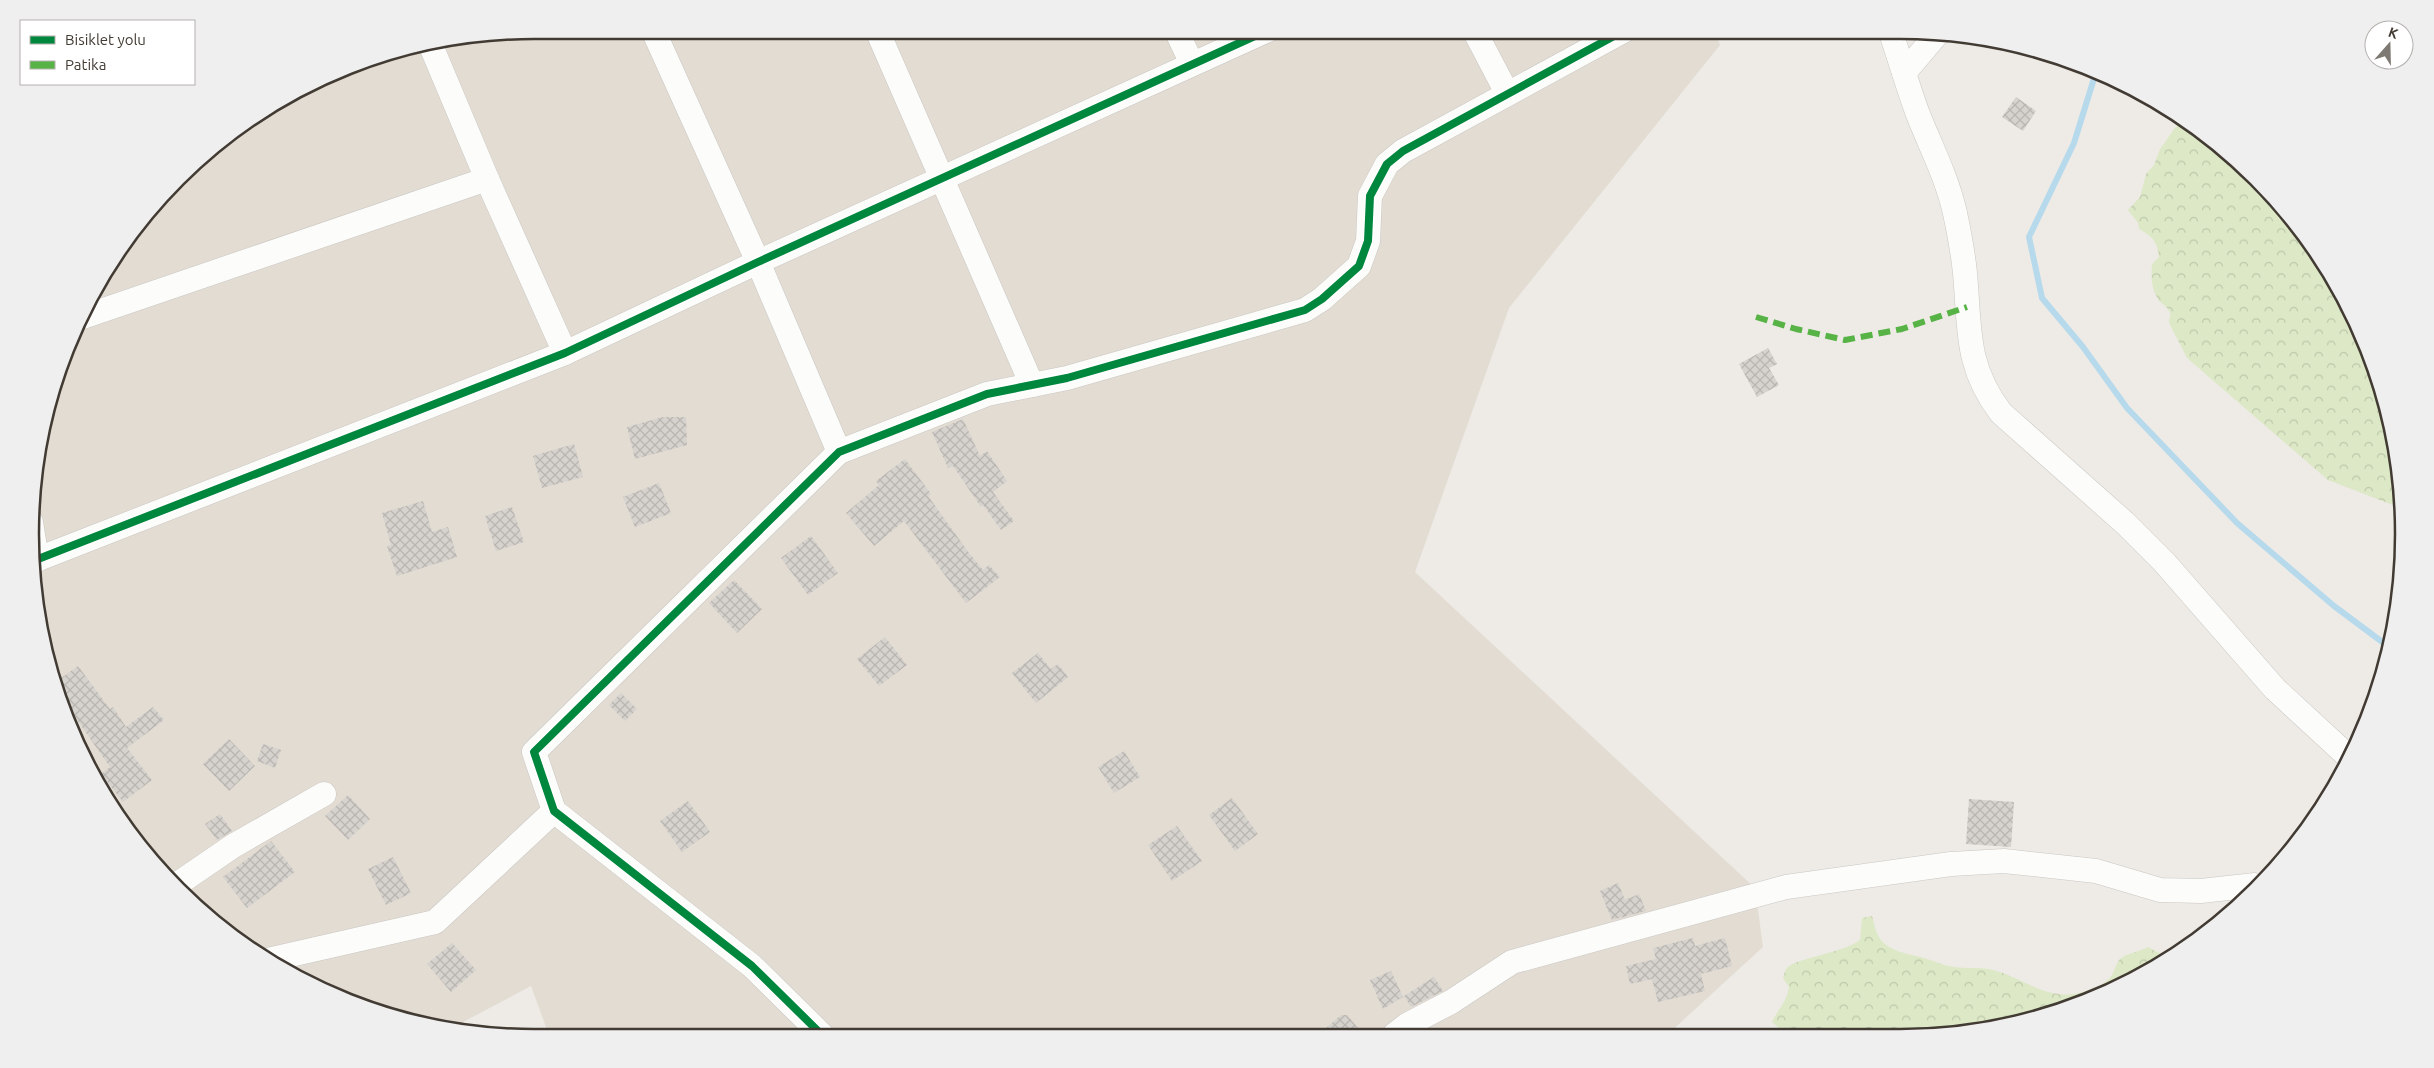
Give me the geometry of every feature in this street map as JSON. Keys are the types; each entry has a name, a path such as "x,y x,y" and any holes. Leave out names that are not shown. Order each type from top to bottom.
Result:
{"street":[{"path":"657,39 758,262 839,452"},
{"path":"881,39 1032,385"},
{"path":"1180,39 1192,64"},
{"path":"40,558 565,353 758,262 1248,39"},
{"path":"1479,39 1507,93"},
{"path":"816,1029 752,966 554,810 534,752 839,452 988,394 1067,378 1305,310 1322,299 1359,266 1368,241 1370,196 1386,164 1403,151 1608,39"},
{"path":"1893,39 1920,118 1937,155 1949,191 1965,271 1969,340 1978,376 1987,394 2001,413 2126,524 2164,562 2275,690 2344,753"},
{"path":"1904,72 1932,40"},
{"path":"432,49 565,353"},
{"path":"90,314 487,178"},
{"path":"181,881 233,846 324,794"},
{"path":"278,958 435,922 554,810"},
{"path":"1402,1029 1451,1002 1512,962 1786,887 1951,864 2004,861 2096,871 2160,890 2201,891 2248,886"}],"shaded area":[{"path":"1718,39 1720,45 1509,308 1415,572 1755,888 1763,947 1674,1029 547,1029 531,986 460,1024 437,1020 375,1003 344,992 286,963 259,946 207,906 162,861 122,809 105,782 76,724 65,693 48,631 43,599 39,534 43,469 48,437 65,375 76,344 90,315 122,259 162,207 207,162 233,141 286,105 344,76 375,65 437,48 502,40"}],"green space":[{"path":"2179,125 2201,141 2250,184 2293,233 2329,286 2358,344 2369,375 2386,437 2394,506 2328,480 2187,358 2169,322 2170,312 2158,299 2153,286 2152,264 2159,257 2157,247 2148,234 2139,229 2138,223 2128,210 2140,197 2146,174 2154,165 2160,149"},
{"path":"1872,916 1880,938 1885,944 1895,950 1946,965 1988,969 2054,993 2078,993 2097,987 2109,979 2120,959 2148,947 2162,954 2090,992 2059,1003 1997,1020 1932,1028 1778,1029 1772,1022 1788,993 1789,987 1783,978 1786,969 1799,961 1852,945 1860,940 1862,918"}],"building":[{"path":"2016,97 2036,111 2023,131 2002,117"},
{"path":"1768,348 1777,364 1769,368 1779,385 1757,397 1739,364"},
{"path":"663,417 686,417 687,445 635,459 627,427"},
{"path":"963,419 980,456 987,451 1007,481 993,492 1014,521 1001,530 983,505 981,507 953,466 948,468 932,432"},
{"path":"574,444 583,477 542,488 533,456"},
{"path":"905,459 931,494 928,496 969,553 983,570 989,565 1000,577 966,603 904,521 874,546 846,513 879,485 876,481"},
{"path":"659,483 671,513 635,527 623,497"},
{"path":"423,501 432,532 448,527 457,557 397,576 387,546 391,545 382,513"},
{"path":"512,507 524,542 496,551 485,516"},
{"path":"811,536 838,573 808,595 781,558"},
{"path":"734,580 762,609 737,633 709,603"},
{"path":"885,637 907,665 879,686 857,659"},
{"path":"1038,653 1051,669 1058,664 1068,677 1036,703 1012,673"},
{"path":"78,666 110,709 113,707 126,727 153,707 164,720 127,748 152,780 123,802 101,774 110,767 73,714 61,678"},
{"path":"621,693 637,709 625,721 609,705"},
{"path":"229,739 255,766 229,791 203,764"},
{"path":"263,744 281,750 275,768 257,761"},
{"path":"1124,751 1140,777 1114,793 1098,767"},
{"path":"348,795 370,819 348,840 325,816"},
{"path":"1232,798 1258,834 1235,851 1209,815"},
{"path":"1969,799 2014,802 2011,847 1966,844"},
{"path":"688,801 710,832 682,852 660,821"},
{"path":"220,814 232,831 217,840 205,824"},
{"path":"1177,826 1202,861 1172,881 1148,845"},
{"path":"271,841 295,872 247,908 223,877"},
{"path":"393,857 411,893 386,905 368,869"},
{"path":"1618,883 1625,900 1639,894 1646,911 1612,920 1600,891"},
{"path":"1693,938 1695,946 1725,938 1732,966 1701,974 1705,991 1658,1002 1652,979 1630,984 1626,966 1656,959 1653,948"},
{"path":"452,943 476,970 451,992 427,964"},
{"path":"1391,971 1403,997 1383,1009 1370,980"},
{"path":"1434,977 1443,991 1411,1007 1404,996"},
{"path":"1341,1015 1347,1015 1359,1029 1325,1029"}],"waterway":[{"path":"2094,78 2074,143 2029,237 2042,298 2083,347 2127,408 2237,523 2334,606 2383,643"}],"marked path":[{"path":"1756,317 1796,329 1845,340 1902,329 1967,307"}],"cycle path":[{"path":"40,558 565,353 758,262 1248,39"},
{"path":"816,1029 752,966 554,811 534,752 839,452 987,394 1067,378 1305,310 1322,299 1359,266 1368,241 1370,196 1387,164 1403,151 1608,39"}]}
